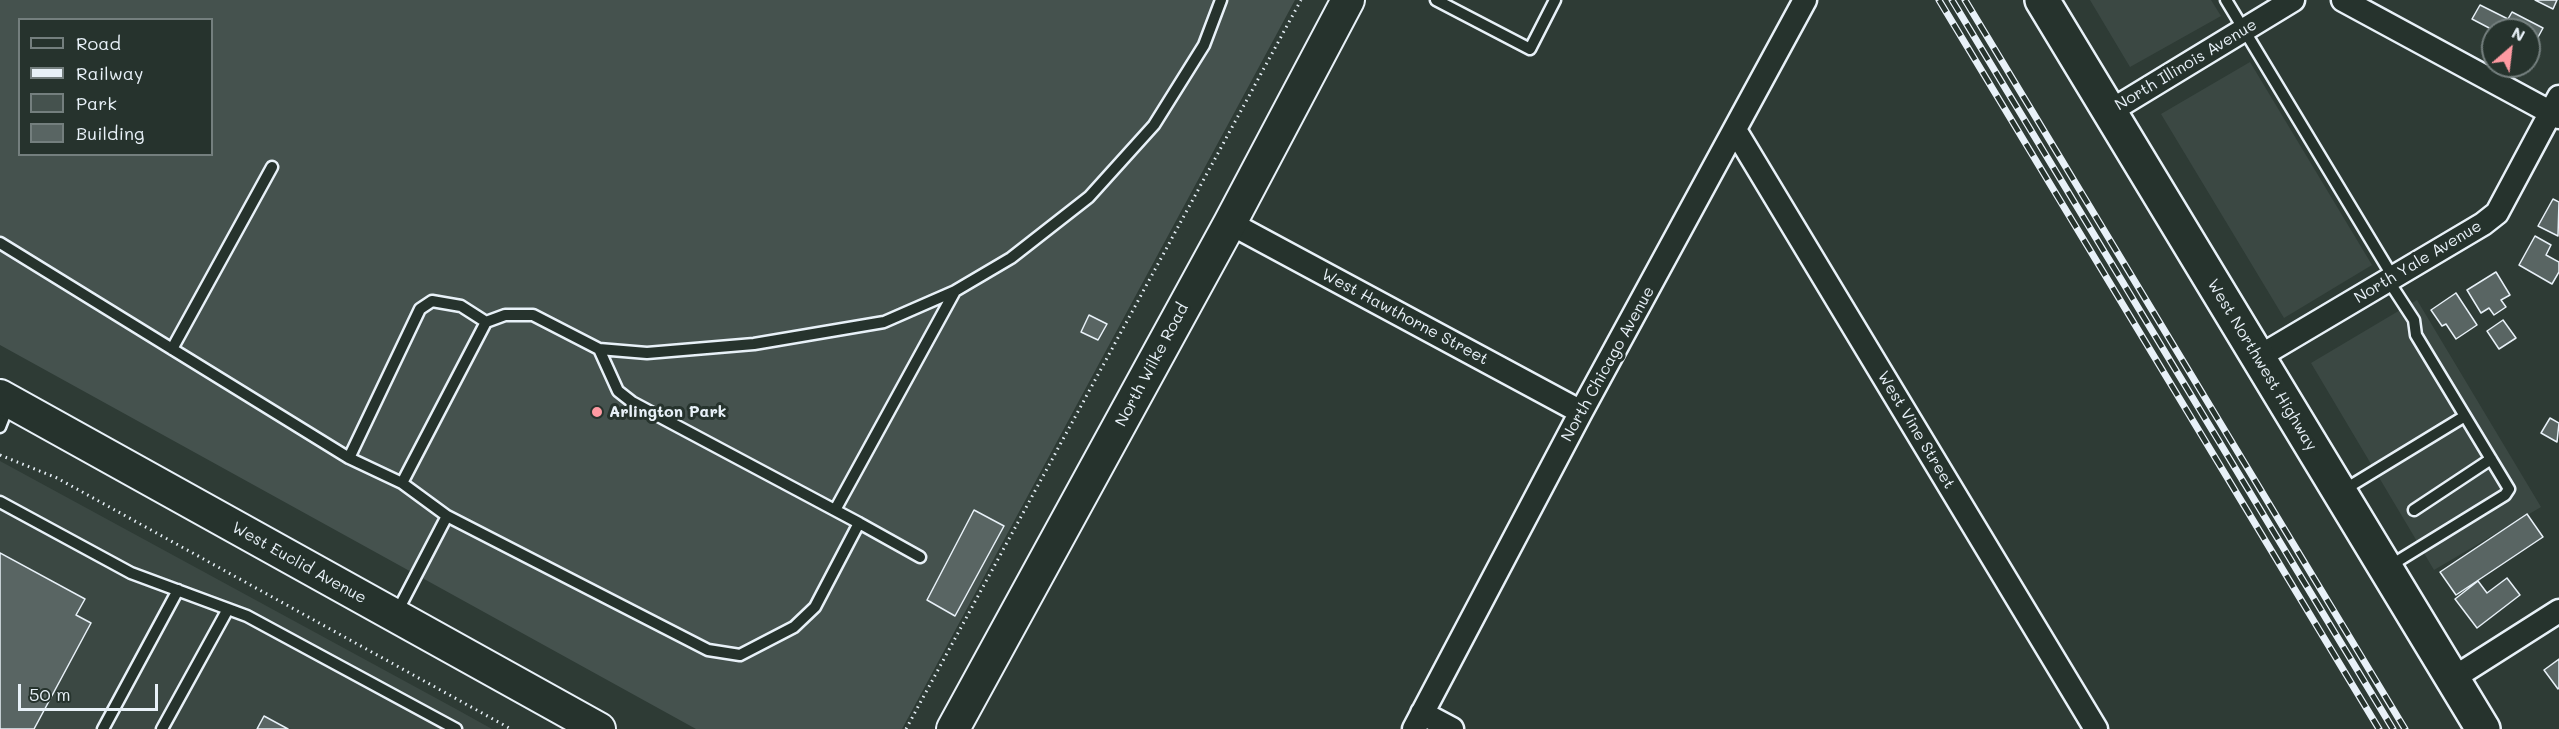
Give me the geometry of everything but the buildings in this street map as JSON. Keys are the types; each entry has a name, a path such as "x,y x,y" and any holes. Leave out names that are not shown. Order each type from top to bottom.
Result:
{"main road":[{"name":"North Wilke Road","path":"953,729 1230,222 1348,0"},
{"name":"West Northwest Highway","path":"2042,0 2482,729"},
{"name":"West Euclid Avenue","path":"3,408 395,616 599,729"}],"street":[{"name":"North Chicago Avenue","path":"1418,721 1581,412 1805,0"},
{"name":"North Illinois Avenue","path":"2109,112 2293,0"},
{"path":"2343,0 2556,109"},
{"name":"North Yale Avenue","path":"2257,358 2483,224 2497,213 2556,109"},
{"name":"West Vine Street","path":"1735,130 2096,729"},
{"name":"West Hawthorne Street","path":"1230,222 1581,412"},
{"path":"2452,679 2559,611"},
{"path":"1418,721 1452,729"}],"lane":[{"path":"402,483 486,322 505,315 533,315 599,349 647,353 754,344 884,322 955,291 1011,258 1089,197 1154,125 1204,45 1221,0"},
{"path":"1436,0 1530,50 1555,0"},
{"path":"2226,0 2414,320 2416,335 2509,489 2505,495 2385,568"},
{"path":"172,349 272,167"},
{"path":"0,243 349,458 402,483 447,516 708,650 740,655 794,627 815,607 859,523"},
{"path":"835,510 955,291"},
{"path":"349,458 420,309 432,301 461,306 486,322"},
{"path":"599,349 618,391 632,402 920,557"},
{"path":"2339,493 2465,416"},
{"path":"2414,510 2491,459"},
{"path":"0,502 131,573 247,616 456,729"},
{"path":"395,616 447,516"},
{"path":"103,729 178,590"},
{"path":"162,729 228,609"}],"path":[{"path":"906,729 1301,0"},
{"path":"0,455 57,477 511,729"}],"shaded area":[{"path":"2090,0 2211,0 2221,16 2130,67"},
{"path":"2250,62 2372,265 2284,318 2161,114"},
{"path":"2417,300 2541,507 2434,570 2311,363"},
{"path":"0,461 456,709 492,729 0,729"}],"green space":[{"name":"Arlington Park","path":"0,0 1295,0 902,729 696,729 0,345"}],"railway":[{"path":"1939,0 2379,729"},
{"path":"1952,0 2393,729"},
{"path":"1965,0 2405,729"}],"place":[{"name":"Arlington Park","path":"597,412"}]}
